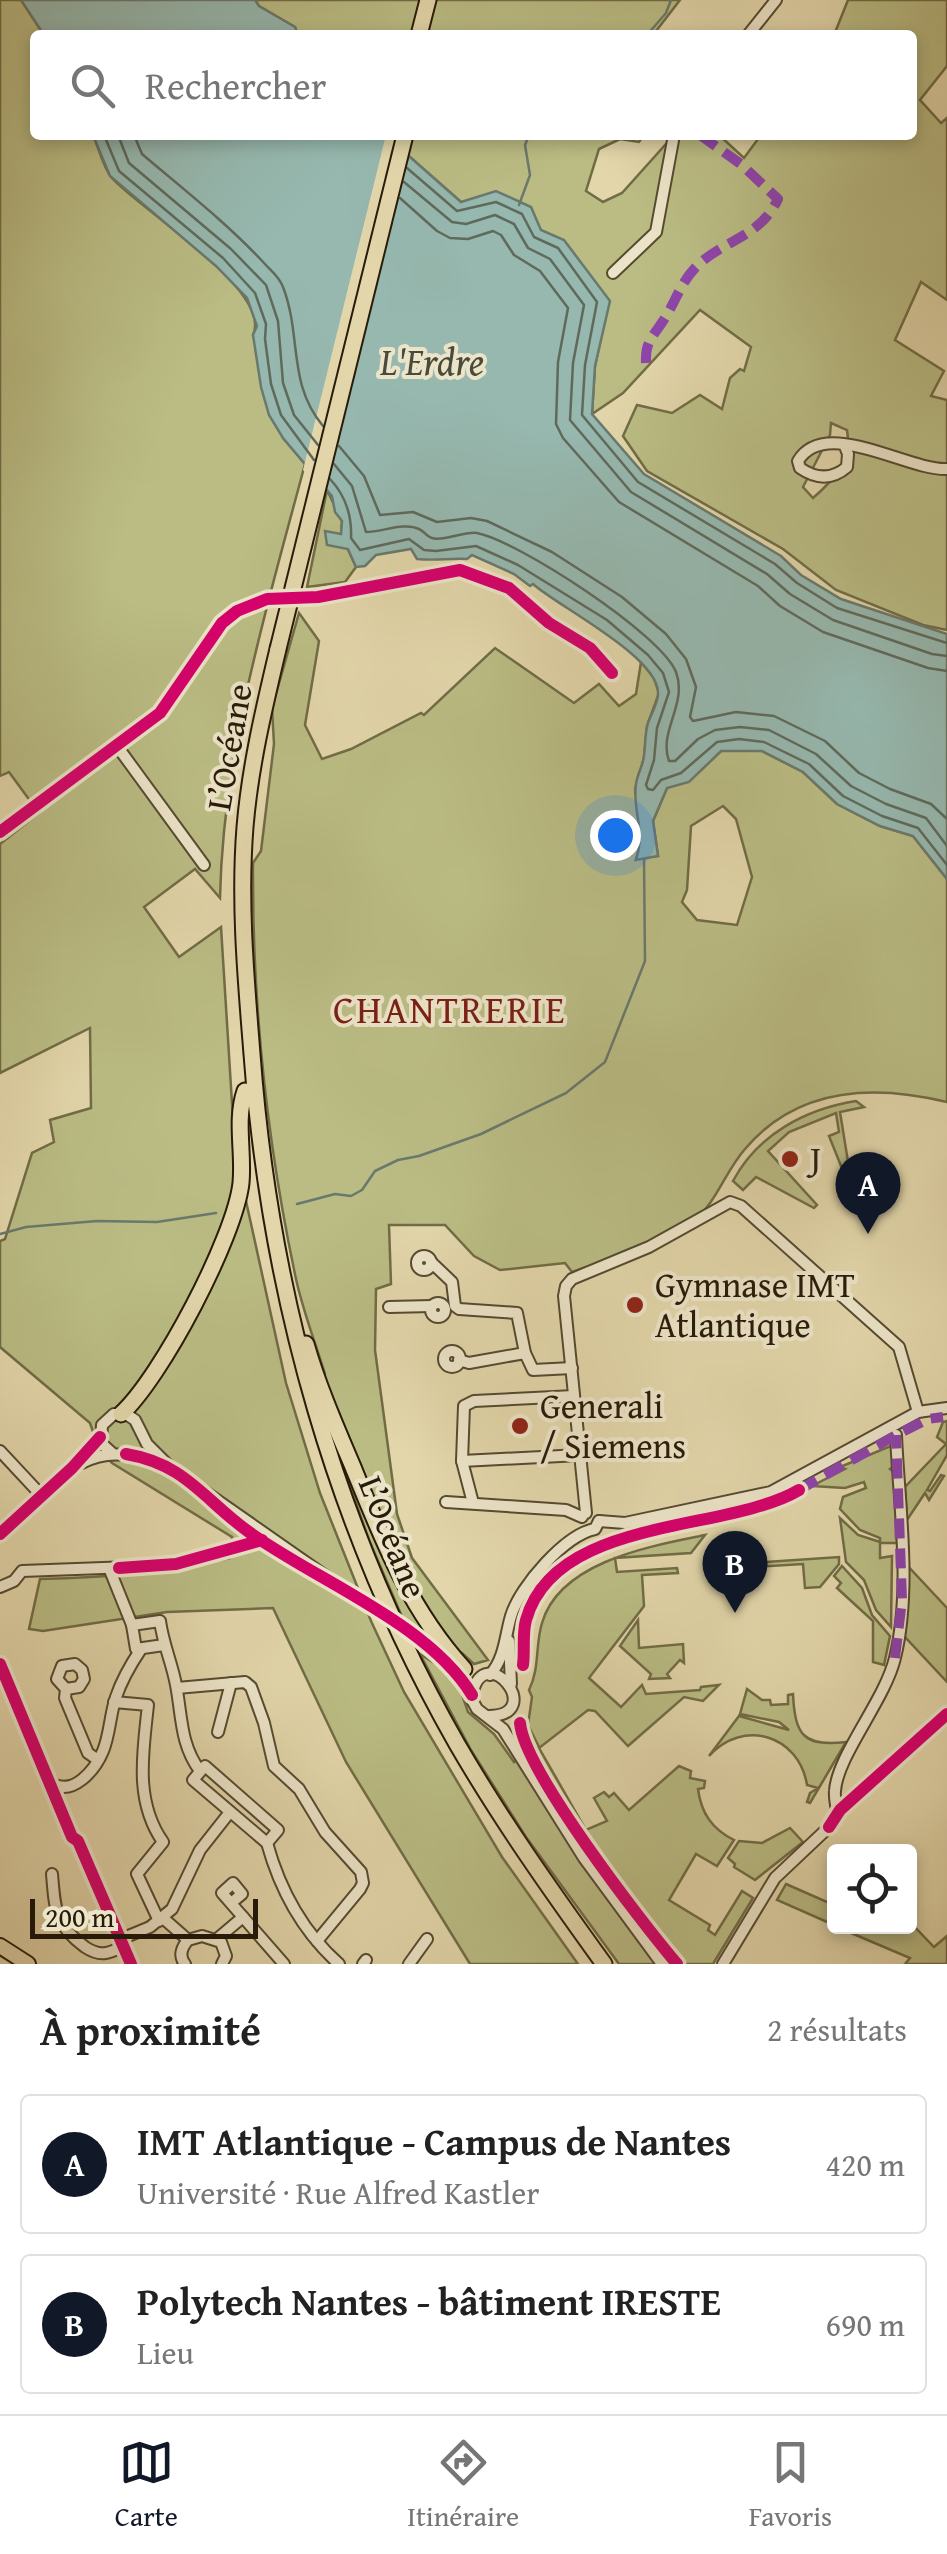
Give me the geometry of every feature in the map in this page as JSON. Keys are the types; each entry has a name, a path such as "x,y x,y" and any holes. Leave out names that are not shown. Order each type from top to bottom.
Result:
{"highway":[{"path":"420,30 428,0"},
{"path":"431,30 438,0"},
{"name":"L’Océane","path":"393,140 273,649 250,788 243,902 256,1106 278,1261 320,1426 382,1596 477,1778 604,1964"},
{"name":"L’Océane","path":"404,140 243,768 235,838 233,912 244,1091 263,1232 284,1332 315,1444 354,1554 396,1648 458,1764 518,1860 592,1964"},
{"path":"121,1414 164,1359 234,1217 241,1182 240,1107 244,1091"},
{"path":"278,1261 288,1274 308,1351 328,1406 396,1571 432,1630 464,1669"}],"main road":[{"path":"0,1946 28,1964"}],"street":[{"path":"752,30 776,0"},
{"path":"613,273 656,232 673,140"},
{"path":"844,444 848,454 846,467 838,474 823,478 800,468 798,461 804,450 813,445 844,444 947,470"},
{"path":"0,832 160,712 222,623 268,599 318,598 460,570 509,588 549,623 590,648 612,672"},
{"path":"117,746 204,864"},
{"path":"586,1529 581,1523 584,1515 566,1286 570,1280 693,1226 730,1202 739,1204 899,1346 918,1412"},
{"path":"388,1307 432,1306 437,1318 444,1316 450,1307 452,1282 431,1262"},
{"path":"450,1307 466,1312 513,1310 518,1314 525,1353 533,1370 572,1368"},
{"path":"460,1360 469,1363 525,1353"},
{"path":"473,1504 462,1461 461,1413 469,1402 574,1396"},
{"path":"599,1521 624,1523 770,1492 918,1412 947,1408"},
{"path":"0,1534 72,1468 100,1437 106,1419 121,1414 134,1420 151,1449 171,1468 337,1584 464,1669 485,1677 502,1677 511,1685"},
{"path":"126,1454 137,1446 140,1432"},
{"path":"837,1814 835,1792 839,1777 882,1695 895,1658 902,1600 896,1435"},
{"path":"100,1437 104,1448 112,1454"},
{"path":"0,1451 42,1496"},
{"path":"72,1468 89,1458 126,1454 171,1468"},
{"path":"462,1461 580,1455"},
{"path":"446,1502 566,1510 596,1514 599,1521 595,1529 586,1529 550,1559 530,1582 512,1612 498,1666 472,1696"},
{"path":"0,1587 14,1581 22,1571 130,1567"},
{"path":"109,1568 132,1625 136,1649 164,1645"},
{"path":"132,1625 160,1621 177,1688 182,1736 200,1771"},
{"path":"508,1632 514,1696 508,1710 510,1727 524,1761"},
{"path":"422,1642 456,1670 476,1709 500,1725 590,1868 662,1962"},
{"path":"0,1664 52,1782 59,1788 77,1784 98,1760 114,1702 142,1648"},
{"path":"177,1688 245,1682 251,1687 274,1766 299,1789 324,1832 363,1878 360,1888 316,1941"},
{"path":"218,1732 231,1683"},
{"path":"66,1690 64,1698 88,1753 98,1760"},
{"path":"114,1702 148,1705 143,1793 155,1831 163,1842 137,1874 161,1920 188,1940"},
{"path":"489,1716 508,1710"},
{"path":"722,1964 775,1878 829,1827 837,1814 947,1714"},
{"path":"267,1843 278,1830 205,1766 193,1780 267,1843 282,1890 316,1941 338,1964"},
{"path":"52,1874 58,1921 66,1933 96,1954 106,1955 161,1920 179,1897 205,1842 230,1812"},
{"path":"78,1840 131,1964"},
{"path":"231,1903 284,1964"},
{"path":"217,1939 242,1917"},
{"path":"185,1964 181,1954 188,1940 202,1936 217,1939 226,1951 222,1964"},
{"path":"409,1964 427,1940"}],"green space":[{"path":"0,0 21,0 41,30 30,30 30,140 95,140 112,178 225,274 244,296 254,317 253,335 283,438 305,464 238,733 223,842 220,898 195,869 144,907 179,957 221,927 235,1151 286,1383 320,1493 404,1692 502,1857 578,1964 470,1964 346,1762 273,1608 167,1612 43,1631 29,1629 40,1579 135,1573 230,1558 232,1537 112,1463 99,1449 90,1423 0,1347 0,1241 5,1239 32,1153 54,1142 50,1120 91,1108 90,1028 0,1073 0,844 39,813 9,772 0,776"},
{"path":"255,0 680,0 657,30 296,30"},
{"path":"848,0 947,0 947,66 920,100 941,123 947,118 947,300 921,282 895,340 944,371 931,396 947,400 947,630 923,625 836,590 783,549 647,471 623,436 637,405 672,413 700,395 722,409 730,378 740,369 744,371 751,347 700,310 623,393 592,414 595,366 609,301 461,202 391,140 618,140 599,149 586,191 603,202 622,193 670,140 724,140 744,158 757,140 917,140 917,30 836,30","holes":["831,423 847,430 840,468 813,498 803,487 830,435"]},
{"path":"327,490 342,521 341,534 356,567 345,582 307,587"},
{"path":"299,613 319,641 305,725 322,759 351,749 421,713 424,715 495,648 574,703 599,684 619,706 636,694 641,662 654,678 659,693 647,726 644,758 635,789 642,841 636,859 658,856 653,821 667,788 701,770 721,751 739,749 762,751 803,772 837,804 880,826 913,836 947,879 947,1102 892,1093 864,1093 812,1102 766,1128 745,1149 708,1206 692,1222 651,1244 572,1272 565,1263 500,1270 474,1256 445,1225 389,1225 391,1284 376,1289 375,1350 397,1514 412,1558 488,1660 474,1664 403,1619 369,1540 316,1389 325,1374 299,1291 286,1228 269,1124 259,1020 253,863 261,851 274,744 272,708","holes":["723,806 736,819 752,877 737,925 697,920 682,902 687,890 691,826"]},
{"path":"856,1101 864,1107 840,1112 850,1174 845,1176 829,1136 839,1132 836,1113 789,1132 768,1151 817,1205 814,1208 756,1177 743,1190 733,1181 756,1150 785,1126 819,1110"},
{"path":"947,1421 947,1455 927,1490 944,1476 929,1500 925,1493 907,1520 905,1487 946,1444 937,1437"},
{"path":"893,1445 894,1466 890,1469 895,1473 897,1543 880,1543 880,1558 892,1556 891,1627 876,1610 864,1580 846,1562 840,1518 858,1535 880,1542 880,1538 860,1530 840,1509 843,1497 866,1488 864,1482 845,1488 812,1486 845,1469 840,1467"},
{"path":"705,1535 691,1553 616,1558 635,1551"},
{"path":"839,1557 839,1564 820,1587 805,1588 803,1564 737,1568 737,1564"},
{"path":"615,1558 617,1572 677,1568 678,1573 642,1575 644,1606 589,1678 621,1707 642,1685 646,1694 719,1685 703,1701 684,1697 628,1746 595,1711 588,1710 539,1748 586,1830 607,1821 594,1798 604,1792 609,1797 614,1793 629,1810 679,1766 691,1771 690,1778 705,1781 704,1788 698,1789 705,1813 734,1840 717,1866 696,1854 669,1900 710,1925 708,1930 715,1935 742,1891 753,1898 713,1964 619,1964 526,1837 471,1750 420,1654 442,1668 459,1686 468,1712 494,1734 514,1762 539,1747 528,1725 532,1697 529,1690 542,1623 552,1602 588,1571"},
{"path":"905,1563 947,1608 947,1682 905,1637"},
{"path":"842,1566 862,1588 872,1615 890,1636 884,1665 873,1662 873,1621 837,1588 841,1583 834,1576"},
{"path":"638,1620 639,1648 683,1644 684,1663 680,1660 667,1674 670,1678 649,1679 651,1674 620,1646"},
{"path":"747,1689 762,1700 770,1700 771,1705 788,1704 788,1695 793,1694 796,1720 804,1735 820,1742 846,1742 810,1803 810,1793 818,1788 807,1785 802,1768 781,1744 753,1735 738,1737 709,1756 739,1716 789,1730 779,1722 740,1714"},
{"path":"790,1828 803,1842 755,1880 734,1867 728,1858 739,1841 762,1843"},
{"path":"786,1884 827,1902 827,1922 777,1900"},
{"path":"917,1929 934,1947 947,1936 947,1964 905,1964 910,1958 853,1934 917,1934"}],"water":[{"path":"21,0 255,0 296,30 41,30"},
{"name":"L'Erdre","path":"95,140 391,140 461,202 496,191 531,207 541,230 564,240 610,301 595,366 592,414 644,474 781,556 801,575 841,599 947,634 947,879 913,836 880,826 837,804 803,772 762,751 721,751 689,782 667,788 653,821 658,856 636,860 640,839 636,784 647,728 658,697 654,680 643,664 533,584 530,586 514,574 472,555 467,559 417,559 411,549 376,555 365,566 356,567 348,549 327,545 325,531 341,534 342,521 335,512 332,496 283,438 269,415 253,335 257,326 247,298 216,266 110,176"}],"pier":[{"path":"385,140 398,140 409,150 324,494 303,470"}],"waterway":[{"path":"651,30 671,0"},
{"path":"519,205 530,175 527,140"},
{"path":"297,1204 335,1194 351,1196 362,1190 375,1171 481,1134 566,1093 605,1062 645,961 644,859"},
{"path":"0,1234 26,1227 97,1221 157,1222 216,1213"}],"marked path":[{"path":"646,363 650,341 690,274 706,258 761,223 778,199 742,165 707,140"},
{"path":"799,1490 896,1435 928,1419 943,1417"},
{"path":"895,1658 902,1600 896,1435"}],"cycle path":[{"path":"0,832 160,713 222,623 237,611 267,599 318,597 460,570 509,588 549,623 590,648 612,673"},
{"path":"0,1534 100,1437"},
{"path":"126,1454 147,1459 179,1475 249,1532 400,1625 453,1669 472,1695"},
{"path":"523,1665 526,1620 543,1586 571,1562 646,1532 768,1504 799,1490"},
{"path":"119,1568 176,1564 262,1540"},
{"path":"0,1664 72,1837 78,1841 131,1964"},
{"path":"829,1827 840,1810 947,1714"},
{"path":"520,1723 526,1745 562,1809 677,1964"}],"place":[{"name":"J","path":"790,1159"},
{"name":"IMT Atlantique - Campus de Nantes","path":"868,1234"},
{"name":"Gymnase IMT Atlantique","path":"635,1305"},
{"name":"Generali / Siemens","path":"520,1426"},
{"name":"Polytech Nantes - bâtiment IRESTE","path":"735,1613"}],"district":[{"name":"CHANTRERIE","path":"450,1010"}]}
